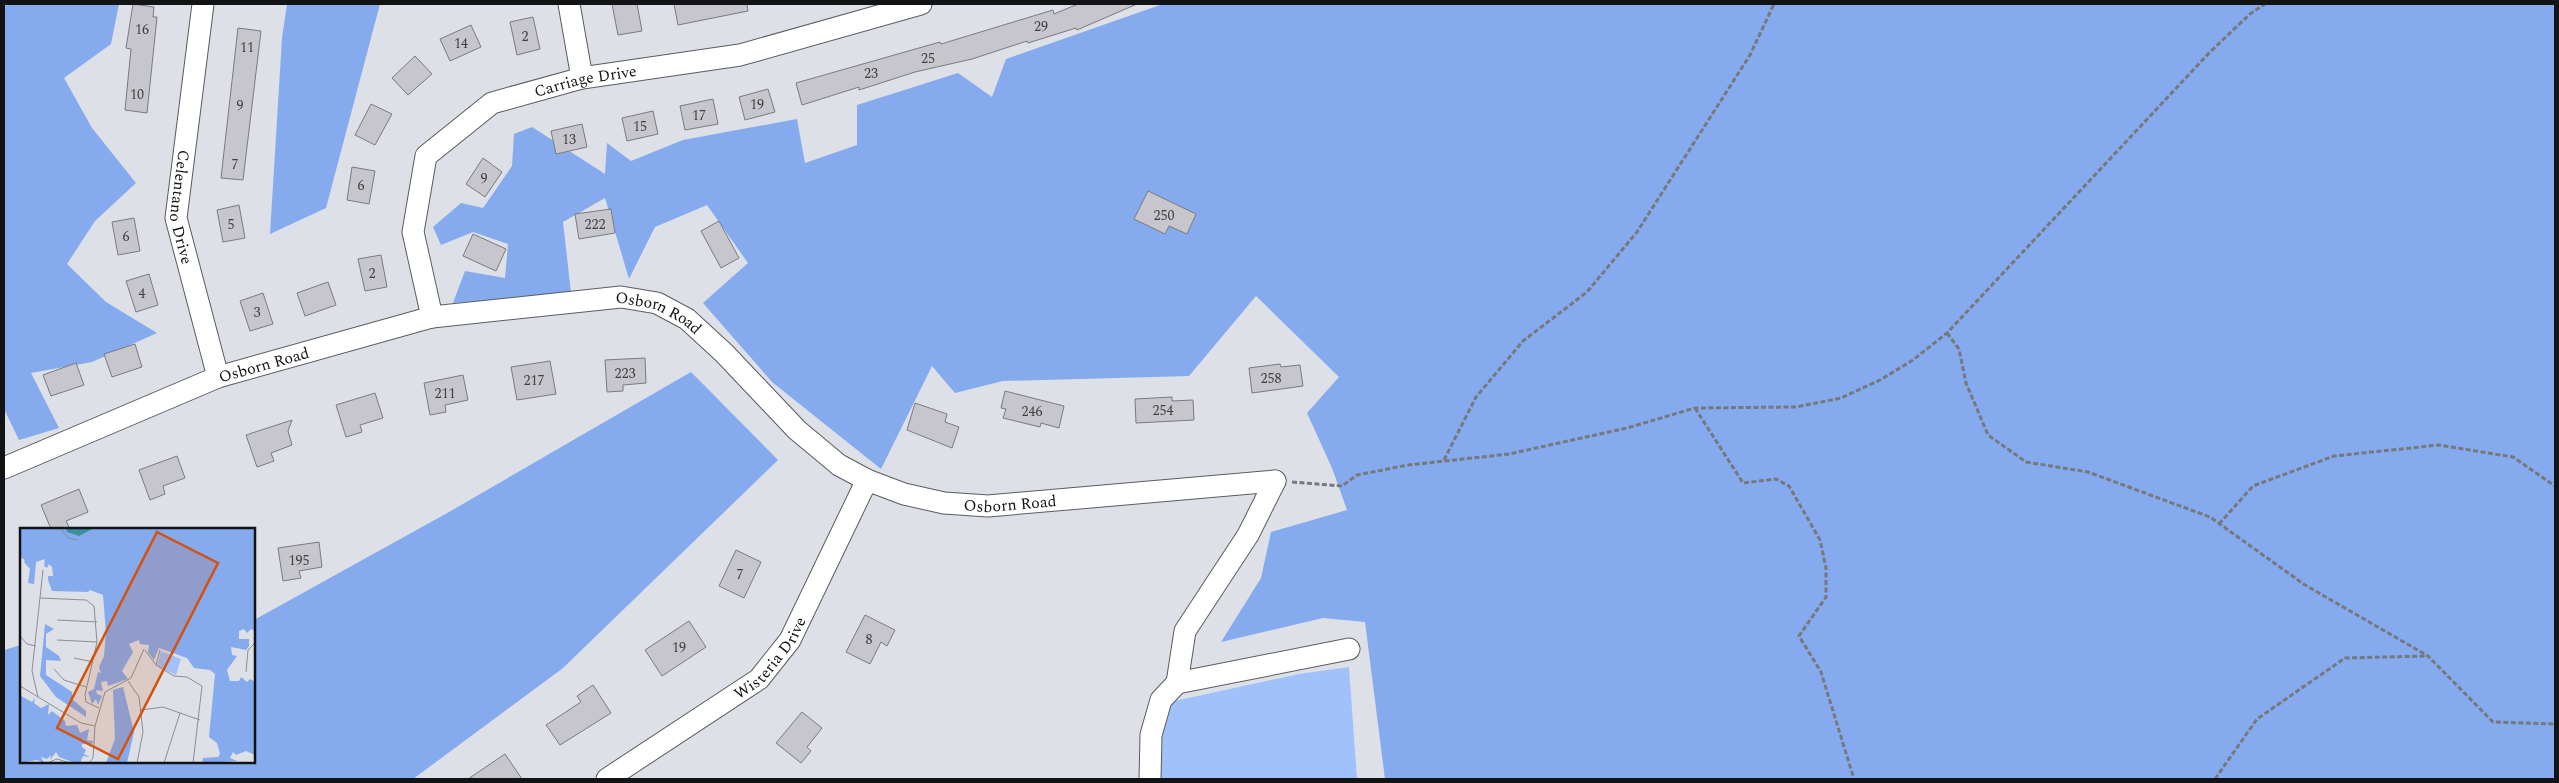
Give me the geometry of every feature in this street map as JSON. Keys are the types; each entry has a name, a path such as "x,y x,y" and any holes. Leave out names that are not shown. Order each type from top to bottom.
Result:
{"street":[{"name":"Celentano Drive","path":"203,4 176,218 218,376"},
{"path":"569,4 582,78"},
{"name":"Carriage Drive","path":"432,317 413,232 426,156 492,103 582,78 740,55 866,12 921,4"},
{"name":"Osborn Road","path":"4,468 218,376 432,317 621,297 656,304 687,319 724,353 820,450 867,480 904,494 944,504 988,506 1275,481"},
{"name":"Wisteria Drive","path":"607,779 633,772 759,679 790,640 867,480"},
{"path":"1178,683 1185,631 1248,535 1275,481"},
{"path":"1150,779 1151,735 1161,700 1178,683 1349,649"}],"path":[{"path":"1444,461 1476,397 1523,341 1587,292 1637,232 1750,55 1774,4"},
{"path":"1275,481 1342,486 1357,475 1408,465 1509,454 1627,428 1695,408 1796,407 1840,398 1880,380 1913,360 1947,333 2210,52 2250,14 2265,4"},
{"path":"1947,333 1959,349 1966,383 1988,435 2026,462 2088,472 2210,517 2305,586 2428,656 2493,722 2555,724"},
{"path":"1695,408 1742,483 1776,479 1789,486 1820,540 1826,568 1826,597 1799,636 1821,672 1854,779"},
{"path":"2219,524 2253,486 2334,456 2439,445 2513,457 2555,486"},
{"path":"2215,779 2257,719 2345,658 2428,656"}],"shaded area":[{"path":"4,4 119,4 111,44 64,78 92,128 136,183 95,221 67,264 106,302 157,333 92,362 31,373 59,428 19,440 4,409"},
{"path":"287,4 380,4 326,208 270,234 282,38"},
{"path":"1163,4 2555,4 2555,779 1385,779 1365,622 1323,618 1221,642 1261,578 1271,532 1347,510 1332,468 1307,413 1339,377 1256,296 1189,376 1003,381 955,393 932,366 881,469 772,382 703,303 748,263 707,205 655,227 629,279 605,198 563,222 571,293 453,303 465,271 505,278 508,244 473,232 441,245 433,227 461,203 483,208 512,166 514,134 532,127 605,174 607,143 631,161 683,140 797,119 805,163 857,145 857,105 958,73 992,97 1006,59"},
{"path":"691,372 778,460 563,668 413,779 4,779 4,650 20,645 20,763 255,763 255,619 449,512"},
{"path":"1349,667 1357,779 1159,779 1160,717 1170,702 1299,674"}],"building":[{"path":"133,4 154,7 153,17 157,17 147,113 125,110 131,49 126,48"},
{"path":"612,4 637,4 642,31 618,35"},
{"path":"674,4 747,4 748,11 678,25"},
{"path":"1078,4 1137,4 1077,30 1076,28 1028,43 1027,41 972,59 915,72 859,90 859,87 802,105 796,83 940,42 941,44 1053,10 1054,14"},
{"path":"533,17 540,49 517,55 510,22"},
{"path":"471,25 481,47 450,61 440,39"},
{"path":"238,28 261,31 243,180 221,178"},
{"path":"415,56 432,74 408,95 392,78"},
{"path":"768,89 775,112 745,120 739,97"},
{"path":"713,99 718,124 685,130 680,106"},
{"path":"371,104 392,114 375,145 355,135"},
{"path":"653,111 658,134 627,141 622,118"},
{"path":"582,124 587,147 556,154 551,131"},
{"path":"483,158 502,172 485,197 466,184"},
{"path":"352,167 375,171 369,204 347,200"},
{"path":"1148,191 1196,214 1187,234 1169,226 1165,234 1134,219"},
{"path":"239,205 245,238 223,242 217,210"},
{"path":"611,209 615,233 579,239 575,214"},
{"path":"134,218 140,251 118,255 112,222"},
{"path":"719,221 739,258 721,268 701,231"},
{"path":"473,234 506,249 496,271 463,256"},
{"path":"381,255 387,287 365,291 358,259"},
{"path":"149,274 158,305 136,312 126,281"},
{"path":"328,282 336,305 305,316 297,293"},
{"path":"263,293 273,324 250,331 240,301"},
{"path":"135,344 142,367 112,377 104,354"},
{"path":"645,358 646,383 623,385 623,391 607,392 605,360"},
{"path":"550,361 556,394 517,400 511,367"},
{"path":"76,363 84,385 51,396 43,375"},
{"path":"1280,364 1281,367 1300,365 1303,386 1252,393 1249,368"},
{"path":"463,375 468,400 445,405 446,412 430,415 424,383"},
{"path":"1005,391 1064,406 1059,428 1041,423 1040,427 1003,418 1006,409 1001,408"},
{"path":"375,393 383,418 360,425 362,432 346,437 336,405"},
{"path":"1172,397 1172,401 1193,400 1194,420 1136,423 1135,399"},
{"path":"915,403 947,414 945,422 959,427 952,448 907,430"},
{"path":"292,420 288,431 292,445 271,453 274,461 257,467 246,435"},
{"path":"177,456 185,478 163,486 165,494 150,500 139,470"},
{"path":"79,489 88,512 66,521 70,528 51,528 41,505"},
{"path":"319,542 322,567 299,571 301,578 283,581 278,548"},
{"path":"736,550 761,562 744,598 719,586"},
{"path":"865,615 895,630 887,646 881,642 870,664 846,652"},
{"path":"689,621 706,647 662,676 645,650"},
{"path":"593,685 611,713 560,745 546,725 581,702 577,696"},
{"path":"802,712 822,728 807,747 811,751 801,763 776,743"},
{"path":"505,754 522,779 468,779"}]}
